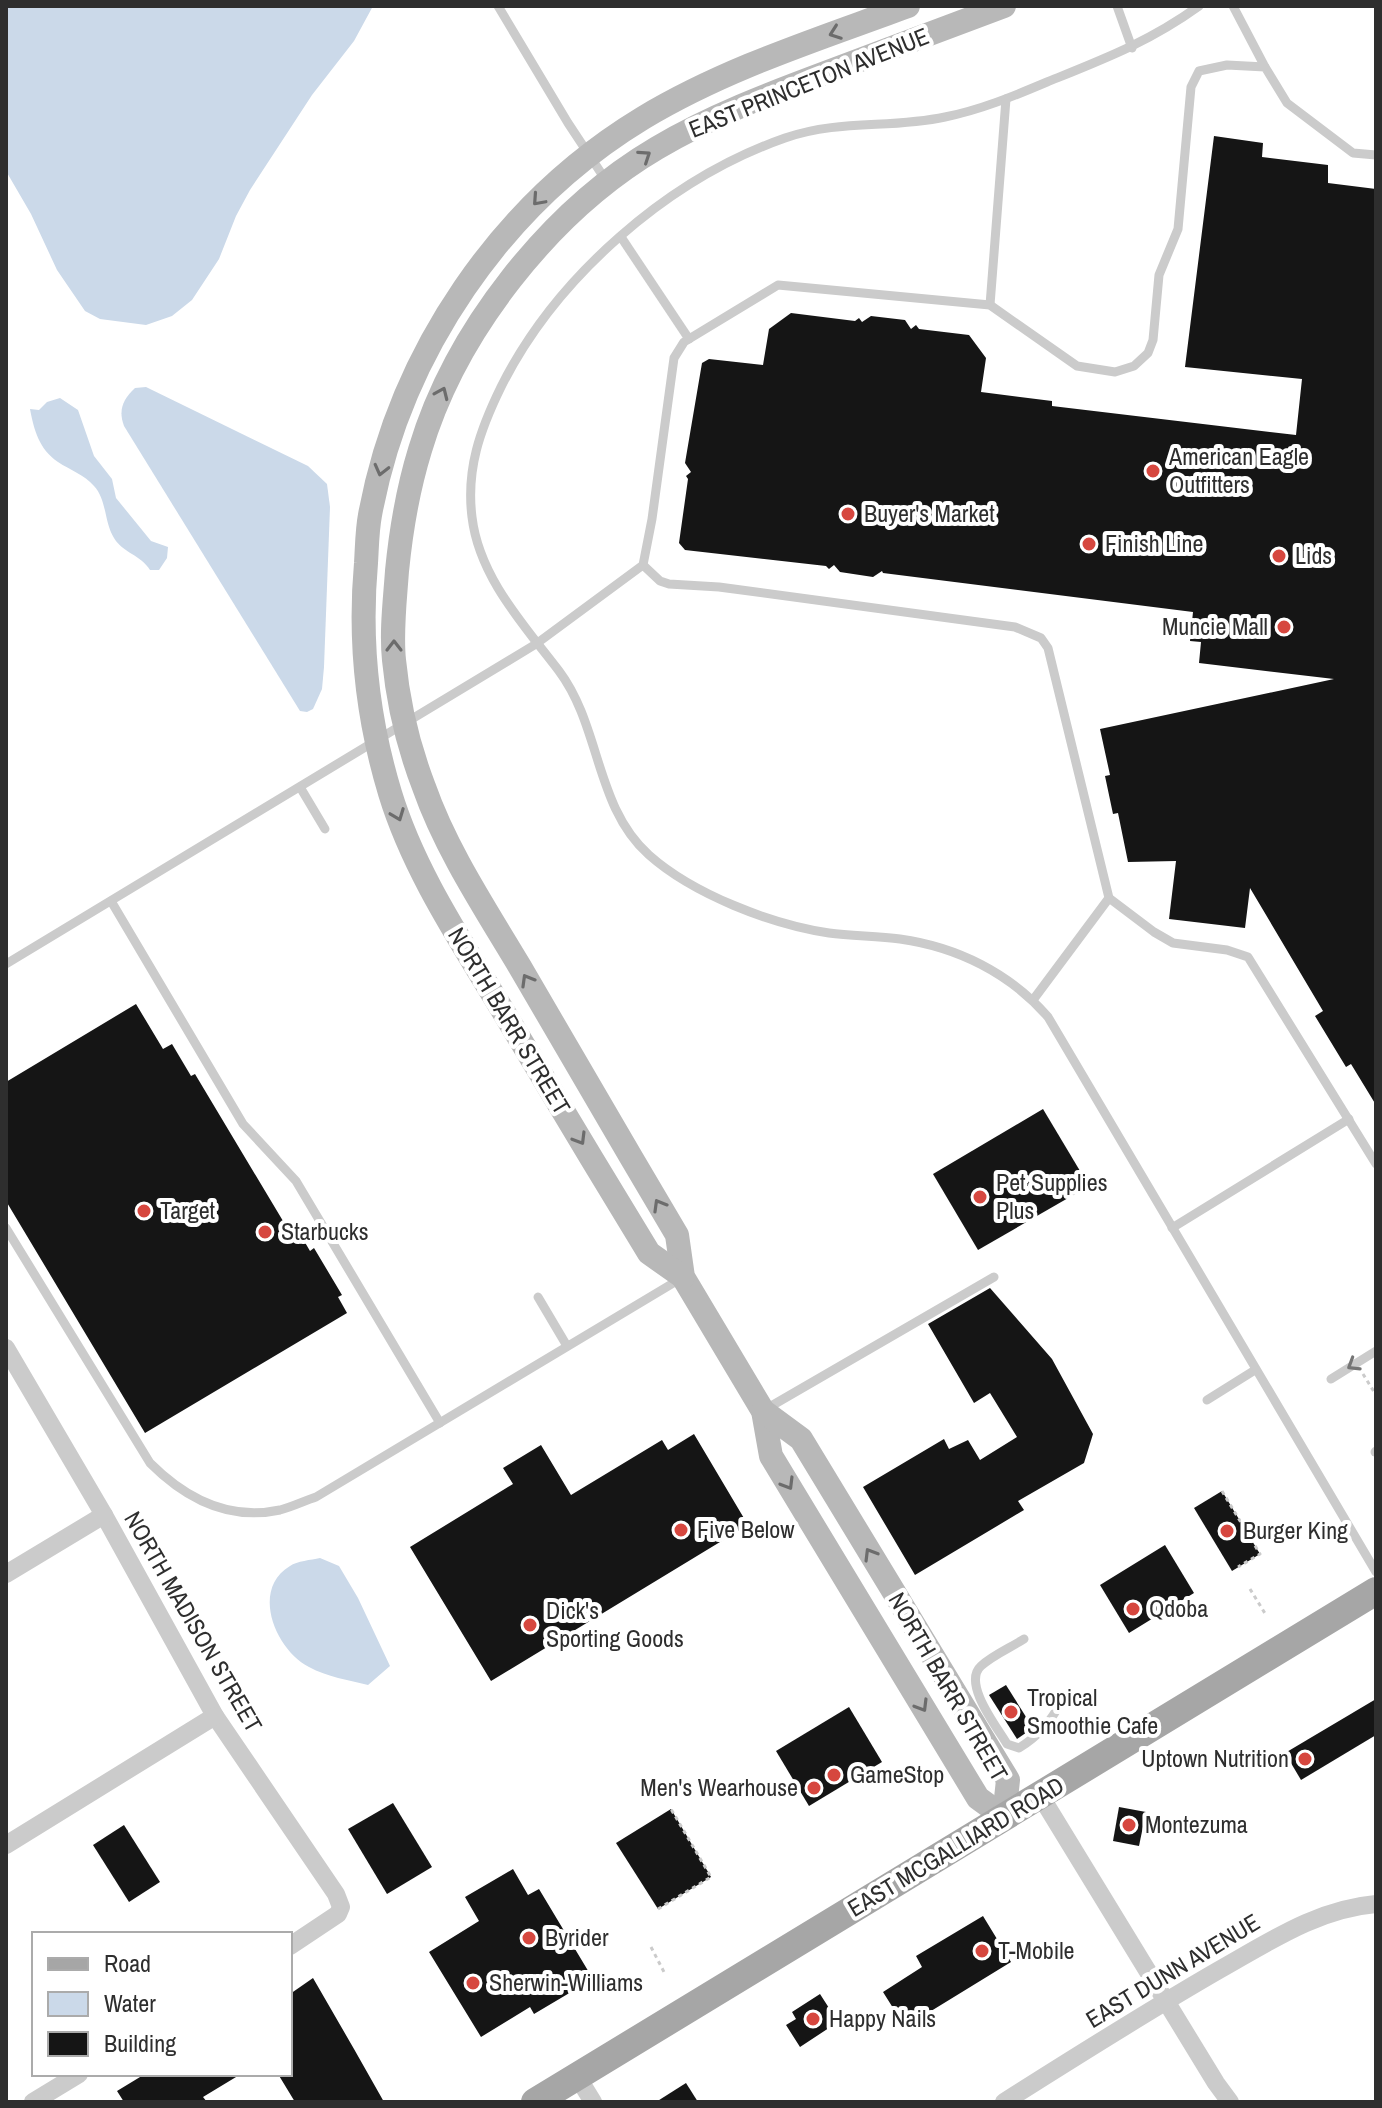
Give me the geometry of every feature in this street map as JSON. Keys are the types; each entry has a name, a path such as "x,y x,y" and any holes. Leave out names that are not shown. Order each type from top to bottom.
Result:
{"main road":[{"name":"EAST MCGALLIARD ROAD","path":"535,2102 1376,1591"}],"street":[{"name":"EAST PRINCETON AVENUE","path":"376,741 363,665 362,606 369,517 386,450 406,394 436,331 485,259 546,191 589,154 643,118 710,81 908,6"},
{"name":"EAST PRINCETON AVENUE","path":"406,723 394,659 394,608 402,530 419,452 449,377 505,287 570,213 654,149 714,117 1004,6"},
{"name":"NORTH BARR STREET","path":"406,723 424,790 438,820 487,911 677,1235 683,1277 763,1411 771,1456 978,1798 1004,1817 1008,1780 801,1439 763,1411"},
{"name":"NORTH BARR STREET","path":"376,741 390,794 408,841 444,914 649,1253 683,1277"},
{"name":"NORTH MADISON STREET","path":"6,1348 104,1515 215,1716 336,1894 341,1907 338,1914 292,1945"},
{"path":"6,1574 104,1515"},
{"path":"6,1845 215,1716"},
{"name":"NORTH BARR STREET","path":"1040,1795 1230,2102"},
{"name":"EAST DUNN AVENUE","path":"1004,2102 1167,2000 1297,1926 1354,1906 1376,1904"},
{"path":"33,2102 76,2076"},
{"path":"577,2076 593,2102"}],"lane":[{"path":"498,6 607,182"},
{"path":"1117,6 1132,48"},
{"path":"1199,6 1132,48 1006,99 944,117 895,124 826,126 783,139 712,172 664,204 574,279 511,367 491,408 472,461 472,518 493,580 580,703 607,791 625,828 658,863 698,887 782,922 826,932 897,939 944,948 966,956 1004,978 1033,1000 1048,1017 1376,1572"},
{"path":"1233,6 1287,103 1353,153 1376,155"},
{"path":"6,964 536,644 643,565 674,358 684,342 778,285 990,305 1077,366 1115,372 1134,366 1148,353 1153,340 1159,275 1178,229 1191,87 1199,71 1227,65 1265,67"},
{"path":"990,305 1006,99"},
{"path":"621,237 689,339"},
{"path":"643,565 660,581 669,584 719,587 1015,627 1041,638 1048,648 1109,898 1173,943 1227,950 1248,957 1376,1164"},
{"path":"300,787 325,829"},
{"path":"1033,1000 1109,898"},
{"path":"111,901 239,1117 296,1181 440,1423"},
{"path":"1172,1228 1349,1119"},
{"path":"6,1228 139,1447 167,1480 196,1500 222,1508 255,1512 281,1510 316,1497 683,1277"},
{"path":"763,1411 994,1277"},
{"path":"538,1297 567,1346"},
{"path":"1331,1379 1376,1351"},
{"path":"1207,1400 1255,1370"},
{"path":"1024,1639 979,1667 974,1676 976,1691 1007,1744 1019,1748 1035,1739 1048,1726 1062,1701"}],"path":[{"path":"1361,1371 1376,1395"},
{"path":"1222,1491 1260,1554 1238,1567"},
{"path":"1250,1589 1266,1615"},
{"path":"658,1909 711,1877 671,1809"},
{"path":"651,1947 664,1972"}],"water":[{"path":"6,6 373,6 354,41 312,95 250,190 219,259 192,300 172,316 146,325 100,319 85,311 57,270 31,214 6,171"},
{"path":"146,387 308,466 327,484 330,507 324,667 322,689 313,709 300,711 124,426 122,410 127,396 135,388"},
{"path":"60,398 78,410 94,456 112,479 116,498 151,541 168,547 167,558 159,570 150,570 118,543 94,486 58,462 42,445 30,409 39,410 47,402"},
{"path":"320,1558 339,1566 390,1666 368,1685 331,1676 297,1659 286,1647 272,1619 271,1590 278,1577 293,1564"}],"building":[{"name":"Muncie Mall","path":"1214,136 1263,143 1262,157 1328,165 1328,183 1376,189 1376,1105 1351,1064 1346,1067 1315,1016 1323,1011 1250,888 1245,928 1169,919 1176,861 1128,862 1118,813 1113,814 1105,776 1110,775 1100,729 1334,679 1199,663 1201,642 1190,641 1193,612 882,571 873,577 840,572 834,565 829,569 826,566 685,550 679,543 686,476 691,472 685,463 702,363 709,359 763,365 769,329 791,313 855,321 859,318 862,322 871,316 905,320 911,329 916,325 919,329 969,335 986,358 981,392 1052,401 1052,406 1296,435 1302,379 1185,367"},
{"name":"Target","path":"136,1004 163,1049 172,1044 191,1076 195,1074 286,1226 293,1222 310,1251 314,1248 342,1295 338,1297 347,1313 145,1433 6,1201 6,1082"},
{"path":"1043,1109 1089,1186 978,1250 933,1174"},
{"path":"990,1288 1052,1359 1093,1434 1084,1463 1018,1501 1024,1510 915,1575 863,1487 944,1439 949,1449 968,1440 980,1460 1017,1437 990,1393 974,1403 928,1324"},
{"path":"694,1434 748,1525 491,1681 410,1547 513,1484 503,1468 541,1445 571,1495 662,1440 668,1450"},
{"name":"Burger King","path":"1222,1491 1260,1554 1232,1571 1194,1508"},
{"path":"1165,1545 1194,1593 1129,1633 1100,1585"},
{"name":"Tropical Smoothie Cafe","path":"1006,1685 1033,1728 1017,1739 989,1695"},
{"path":"1376,1699 1376,1735 1301,1780 1285,1753"},
{"path":"849,1707 882,1762 809,1806 776,1751"},
{"path":"393,1803 432,1867 387,1894 348,1829"},
{"path":"1119,1807 1146,1812 1139,1846 1113,1841"},
{"path":"671,1809 711,1877 658,1909 616,1843"},
{"path":"124,1825 160,1882 129,1902 93,1845"},
{"name":"Byrider","path":"513,1869 528,1895 539,1889 593,1979 534,2014 530,2007 481,2037 429,1952 479,1921 465,1897"},
{"path":"983,1916 1011,1962 905,2027 883,1992 922,1967 916,1956"},
{"path":"313,1978 384,2102 295,2102 279,2076 292,2076 292,1993"},
{"path":"820,1994 838,2022 800,2047 786,2025 796,2019 792,2012"},
{"path":"142,2076 238,2076 203,2097 207,2102 124,2102 117,2091"},
{"path":"686,2083 698,2102 656,2102"}],"place":[{"name":"American Eagle Outfitters","path":"1153,471"},
{"name":"Buyer's Market","path":"848,514"},
{"name":"Finish Line","path":"1089,544"},
{"name":"Lids","path":"1279,556"},
{"name":"Muncie Mall","path":"1284,627"},
{"name":"Pet Supplies Plus","path":"980,1197"},
{"name":"Target","path":"144,1211"},
{"name":"Starbucks","path":"265,1232"},
{"name":"Five Below","path":"681,1530"},
{"name":"Burger King","path":"1227,1531"},
{"name":"Qdoba","path":"1133,1609"},
{"name":"Dick's Sporting Goods","path":"530,1625"},
{"name":"Tropical Smoothie Cafe","path":"1011,1712"},
{"name":"Uptown Nutrition","path":"1305,1759"},
{"name":"GameStop","path":"834,1775"},
{"name":"Men's Wearhouse","path":"814,1788"},
{"name":"Montezuma","path":"1129,1825"},
{"name":"Byrider","path":"529,1938"},
{"name":"T-Mobile","path":"982,1951"},
{"name":"Sherwin-Williams","path":"473,1983"},
{"name":"Happy Nails","path":"813,2019"}]}
